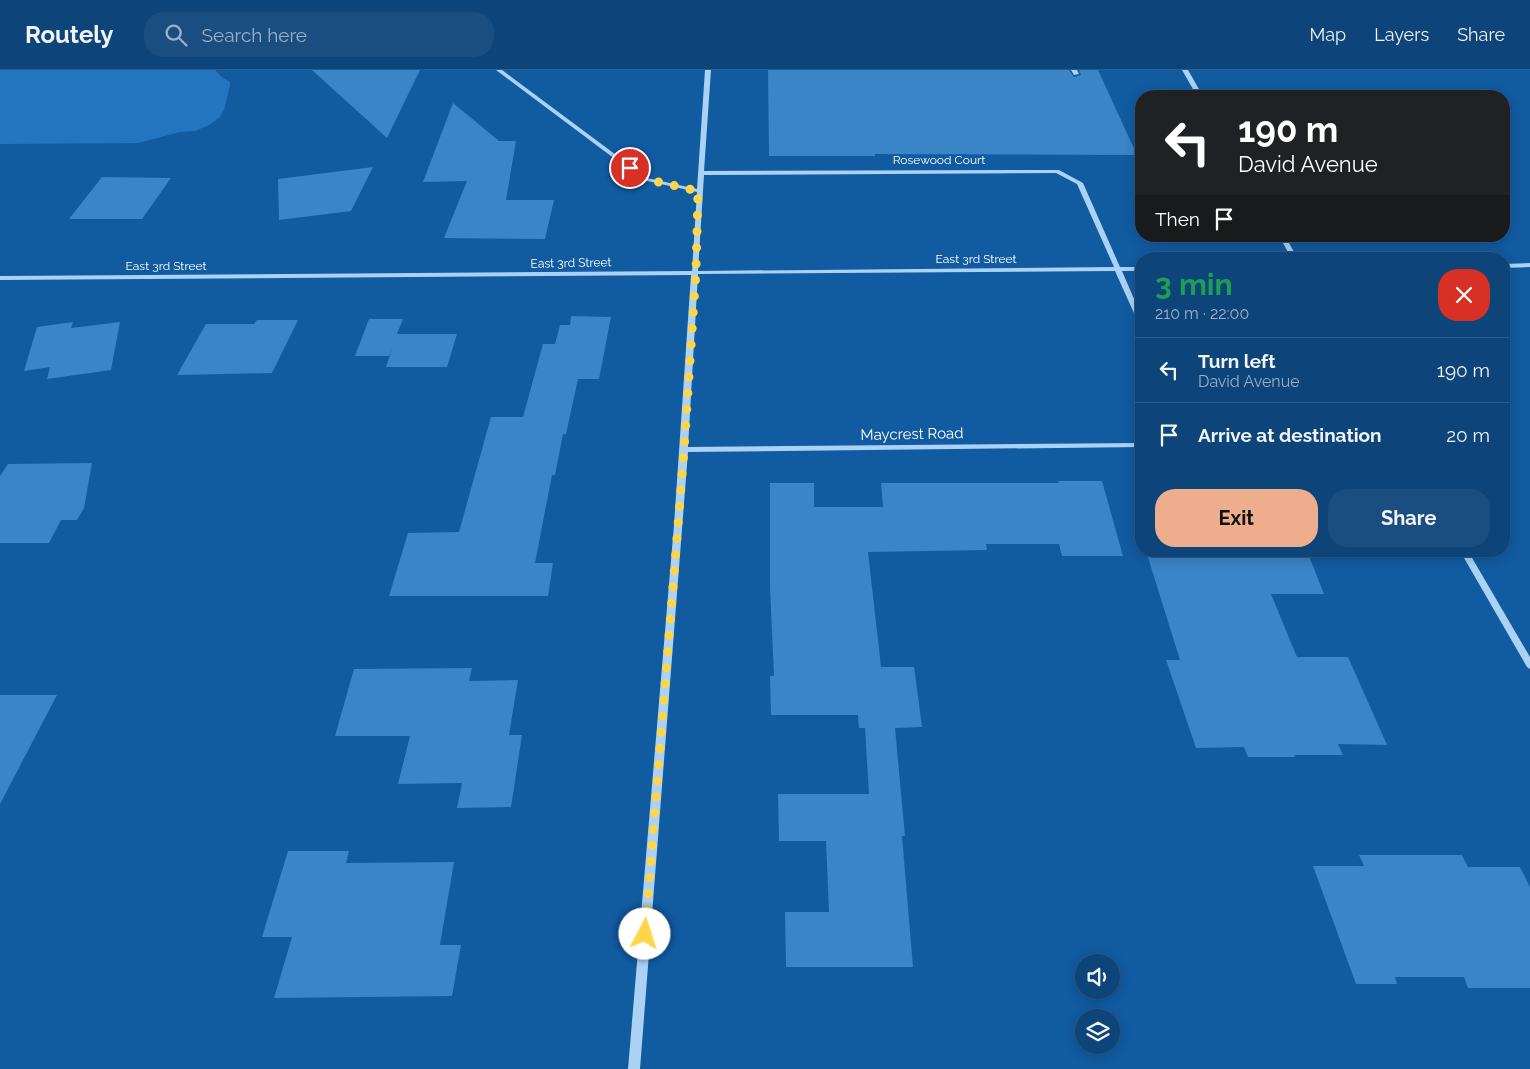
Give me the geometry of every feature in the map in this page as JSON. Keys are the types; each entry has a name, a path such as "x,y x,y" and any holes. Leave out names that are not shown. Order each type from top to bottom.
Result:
{"street":[{"path":"499,70 645,179 698,191"},
{"path":"634,1069 684,450 696,272 698,191 708,70"},
{"path":"1185,70 1197,90"},
{"name":"Rosewood Court","path":"700,173 1057,171 1080,183 1118,269"},
{"path":"1510,266 1530,265"},
{"name":"East 3rd Street","path":"1,280 1135,268"},
{"path":"1118,269 1135,308"},
{"name":"Maycrest Road","path":"684,450 1135,445"},
{"path":"1467,557 1530,665"}],"shaded area":[{"path":"0,70 215,70 230,82 230,85 224,110 219,118 195,131 180,132 138,143 0,144"}],"building":[{"path":"312,70 420,70 387,138"},
{"path":"768,70 1069,70 1074,77 1081,75 1079,70 1098,70 1135,151 1135,155 875,154 875,156 769,156"},
{"path":"453,103 499,141 516,141 506,200 554,200 545,239 444,238 467,181 423,182"},
{"path":"373,167 351,211 279,220 278,179"},
{"path":"102,177 171,178 142,219 69,219"},
{"path":"571,316 611,317 599,379 578,379 566,434 563,434 555,475 552,475 535,563 553,563 548,596 389,596 408,533 459,532 491,417 523,417 543,344 555,344 560,325 570,325"},
{"path":"369,319 403,319 397,334 457,334 447,367 386,367 393,345 389,356 355,356"},
{"path":"257,320 298,320 272,373 177,375 206,324 254,324"},
{"path":"73,322 71,328 120,322 111,370 47,379 50,367 24,371 37,327"},
{"path":"92,463 84,508 77,520 61,520 49,543 0,543 0,476 8,464"},
{"path":"1058,481 1102,481 1123,556 1062,556 1059,544 986,544 987,550 868,552 881,667 914,667 922,727 895,728 905,836 902,836 913,967 786,967 785,912 829,912 826,841 779,841 778,794 869,794 865,728 859,728 858,715 771,715 770,676 774,676 770,588 770,483 814,483 814,507 883,507 881,483 1059,483"},
{"path":"1148,557 1309,557 1324,594 1271,594 1297,657 1348,657 1387,745 1338,744 1343,755 1294,755 1295,757 1248,757 1244,747 1196,748 1166,660 1180,660"},
{"path":"472,668 469,681 518,680 509,735 522,735 511,807 457,808 462,783 398,784 410,736 335,736 354,669"},
{"path":"0,695 57,695 0,804"},
{"path":"288,851 349,851 346,863 454,862 440,945 461,945 452,996 274,998 292,937 262,937"},
{"path":"1359,855 1462,855 1468,867 1520,867 1530,887 1530,988 1468,988 1464,977 1395,977 1397,984 1356,984 1313,866 1364,866"}],"route":[{"path":"630,168 645,179 698,191 696,272 684,450 645,934"}]}
